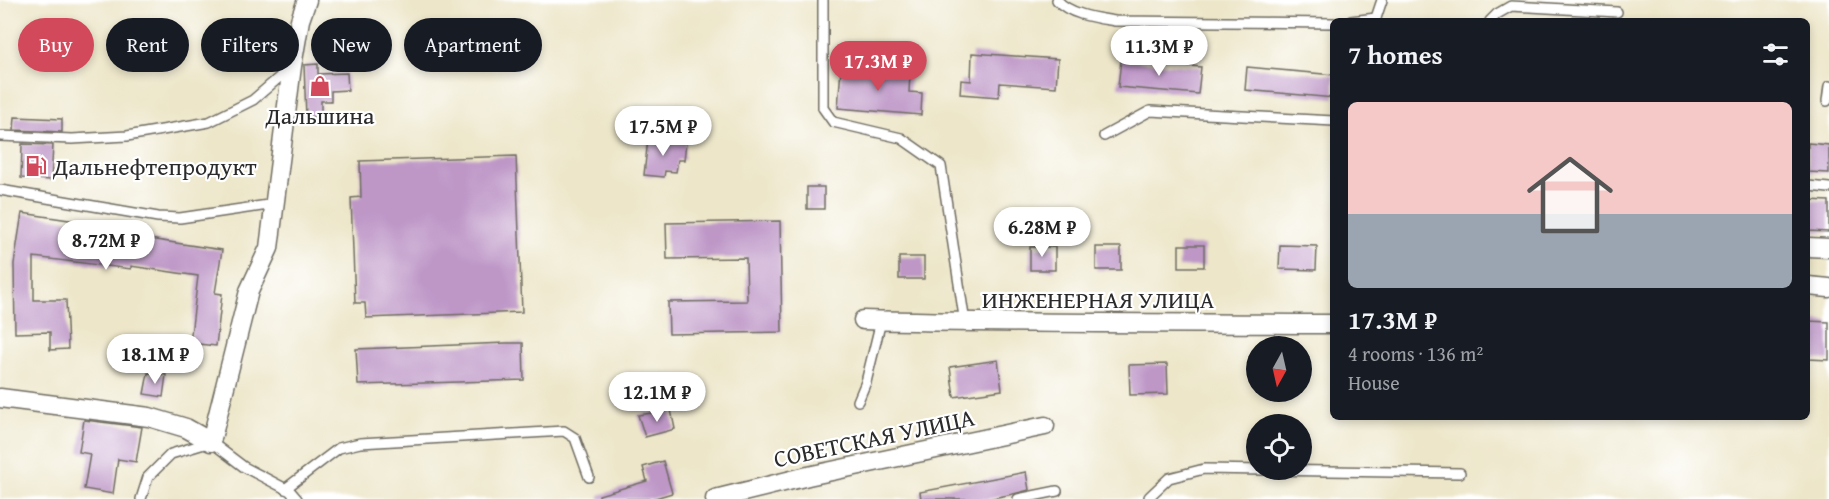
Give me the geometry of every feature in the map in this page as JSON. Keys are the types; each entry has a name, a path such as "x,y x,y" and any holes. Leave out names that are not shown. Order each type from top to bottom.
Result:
{"street":[{"path":"299,26 307,0"},
{"path":"0,398 149,417 186,428 211,442 249,291 269,248 291,72"},
{"path":"1810,247 1829,248"},
{"path":"1810,286 1829,288"},
{"name":"ИНЖЕНЕРНАЯ УЛИЦА","path":"872,320 965,323 1330,324"},
{"name":"СОВЕТСКАЯ УЛИЦА","path":"715,499 808,476 1045,426"}],"lane":[{"path":"823,0 823,108 833,122 900,138 941,166 965,323"},
{"path":"1057,0 1061,6 1091,17 1115,21 1330,23"},
{"path":"1376,18 1382,0"},
{"path":"1493,18 1511,6 1617,12"},
{"path":"0,136 72,139 127,136 209,123 253,100 285,72"},
{"path":"1827,101 1829,86"},
{"path":"1104,136 1150,111 1330,121"},
{"path":"1810,186 1829,188"},
{"path":"0,190 180,218 275,204"},
{"path":"858,401 866,382 872,320"},
{"path":"285,489 339,448 360,443 564,431 575,438 590,477"},
{"path":"141,499 148,477 171,454 211,442 244,467 285,489 297,499"},
{"path":"1149,497 1168,478 1204,470 1460,473"},
{"path":"1018,499 1057,491"}],"building":[{"path":"972,53 1058,59 1056,87 1000,83 999,97 960,94 961,80 971,81"},
{"path":"1121,60 1201,67 1198,94 1118,87"},
{"path":"311,64 311,72 318,72 318,74 347,73 348,90 331,91 331,101 321,101 321,116 306,117 304,65"},
{"path":"1247,67 1330,75 1330,98 1245,90"},
{"path":"841,69 910,74 909,92 922,93 921,115 838,108"},
{"path":"15,117 62,119 62,132 14,130"},
{"path":"648,139 686,143 684,160 678,160 676,172 665,171 664,177 644,175"},
{"path":"1810,143 1829,145 1829,173 1810,172"},
{"path":"22,144 53,145 51,180 21,178"},
{"path":"516,156 522,312 366,318 365,303 355,303 351,198 361,197 360,161"},
{"path":"807,187 824,187 824,209 807,209"},
{"path":"1810,200 1829,201 1829,232 1810,231"},
{"path":"22,213 136,230 136,237 222,250 215,293 222,294 216,346 190,343 198,276 131,266 131,269 34,257 34,300 66,300 68,349 50,350 50,332 15,333 14,264"},
{"path":"780,221 782,332 669,334 668,302 747,301 746,258 667,259 666,223"},
{"path":"1179,245 1204,245 1204,267 1179,267"},
{"path":"1280,245 1317,246 1316,270 1279,269"},
{"path":"1030,247 1055,247 1055,270 1030,270"},
{"path":"1096,247 1121,247 1121,270 1096,270"},
{"path":"899,257 924,257 924,279 899,279"},
{"path":"1810,321 1829,322 1829,360 1810,359"},
{"path":"523,343 524,380 358,385 356,349"},
{"path":"998,360 1002,390 954,397 950,367"},
{"path":"1167,364 1168,394 1130,395 1129,365"},
{"path":"148,373 166,375 163,397 144,394"},
{"path":"671,410 675,429 645,437 638,415"},
{"path":"84,420 142,427 136,462 118,459 113,494 84,489 90,454 79,452"},
{"path":"663,461 672,493 652,499 599,499 599,495 647,481 643,467"},
{"path":"1026,472 1029,490 988,499 921,499 920,492"}],"place":[{"name":"Дальшина","path":"320,86"},
{"name":"Дальнефтепродукт","path":"36,166"}]}
